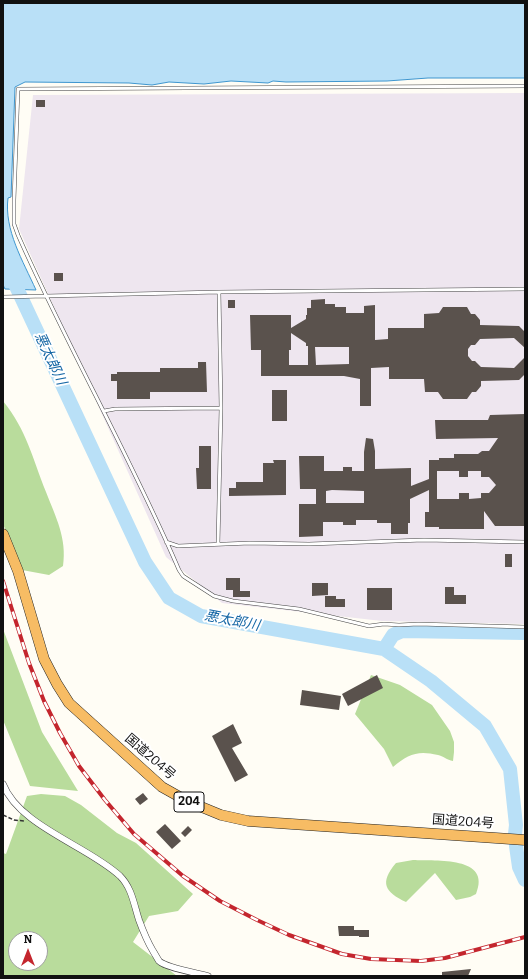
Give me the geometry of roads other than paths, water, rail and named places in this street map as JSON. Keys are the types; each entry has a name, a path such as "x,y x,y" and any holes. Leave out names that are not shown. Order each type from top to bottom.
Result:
{"highway":[{"name":"国道204号","path":"3,534 18,571 44,659 56,684 69,703 162,787 187,801 221,815 248,821 525,840"}],"street":[{"path":"3,784 5,790 16,805 37,822 100,861 125,881 132,893 139,920 147,941 159,961 173,967 208,976"}],"lane":[{"path":"525,86 18,89 14,224 46,295 104,411 182,576 214,596 233,601 299,609 369,626 384,624 418,624 525,627"},
{"path":"3,297 219,292 525,289"},
{"path":"218,544 221,408 219,292"},
{"path":"104,411 116,409 221,408"},
{"path":"166,542 178,546 424,540 525,542"}],"water":[{"path":"3,3 525,3 525,78 428,78 387,81 273,81 268,83 231,81 204,84 169,82 152,85 129,83 25,82 15,87 11,197 8,198 8,210 12,234 20,257 36,290 5,289 3,285"}],"waterway":[{"name":"悪太郎川","path":"14,282 145,562 169,598 201,616 384,649 431,681 485,726 510,769 516,825 515,834"},
{"path":"384,649 393,635 402,631 525,633"},
{"name":"悪太郎川","path":"516,846 519,867 525,880"}],"railway":[{"path":"3,581 29,663 44,701 79,766 134,834 183,876 220,901 257,920 289,935 342,954 371,959 421,961 445,958 525,937"}]}
